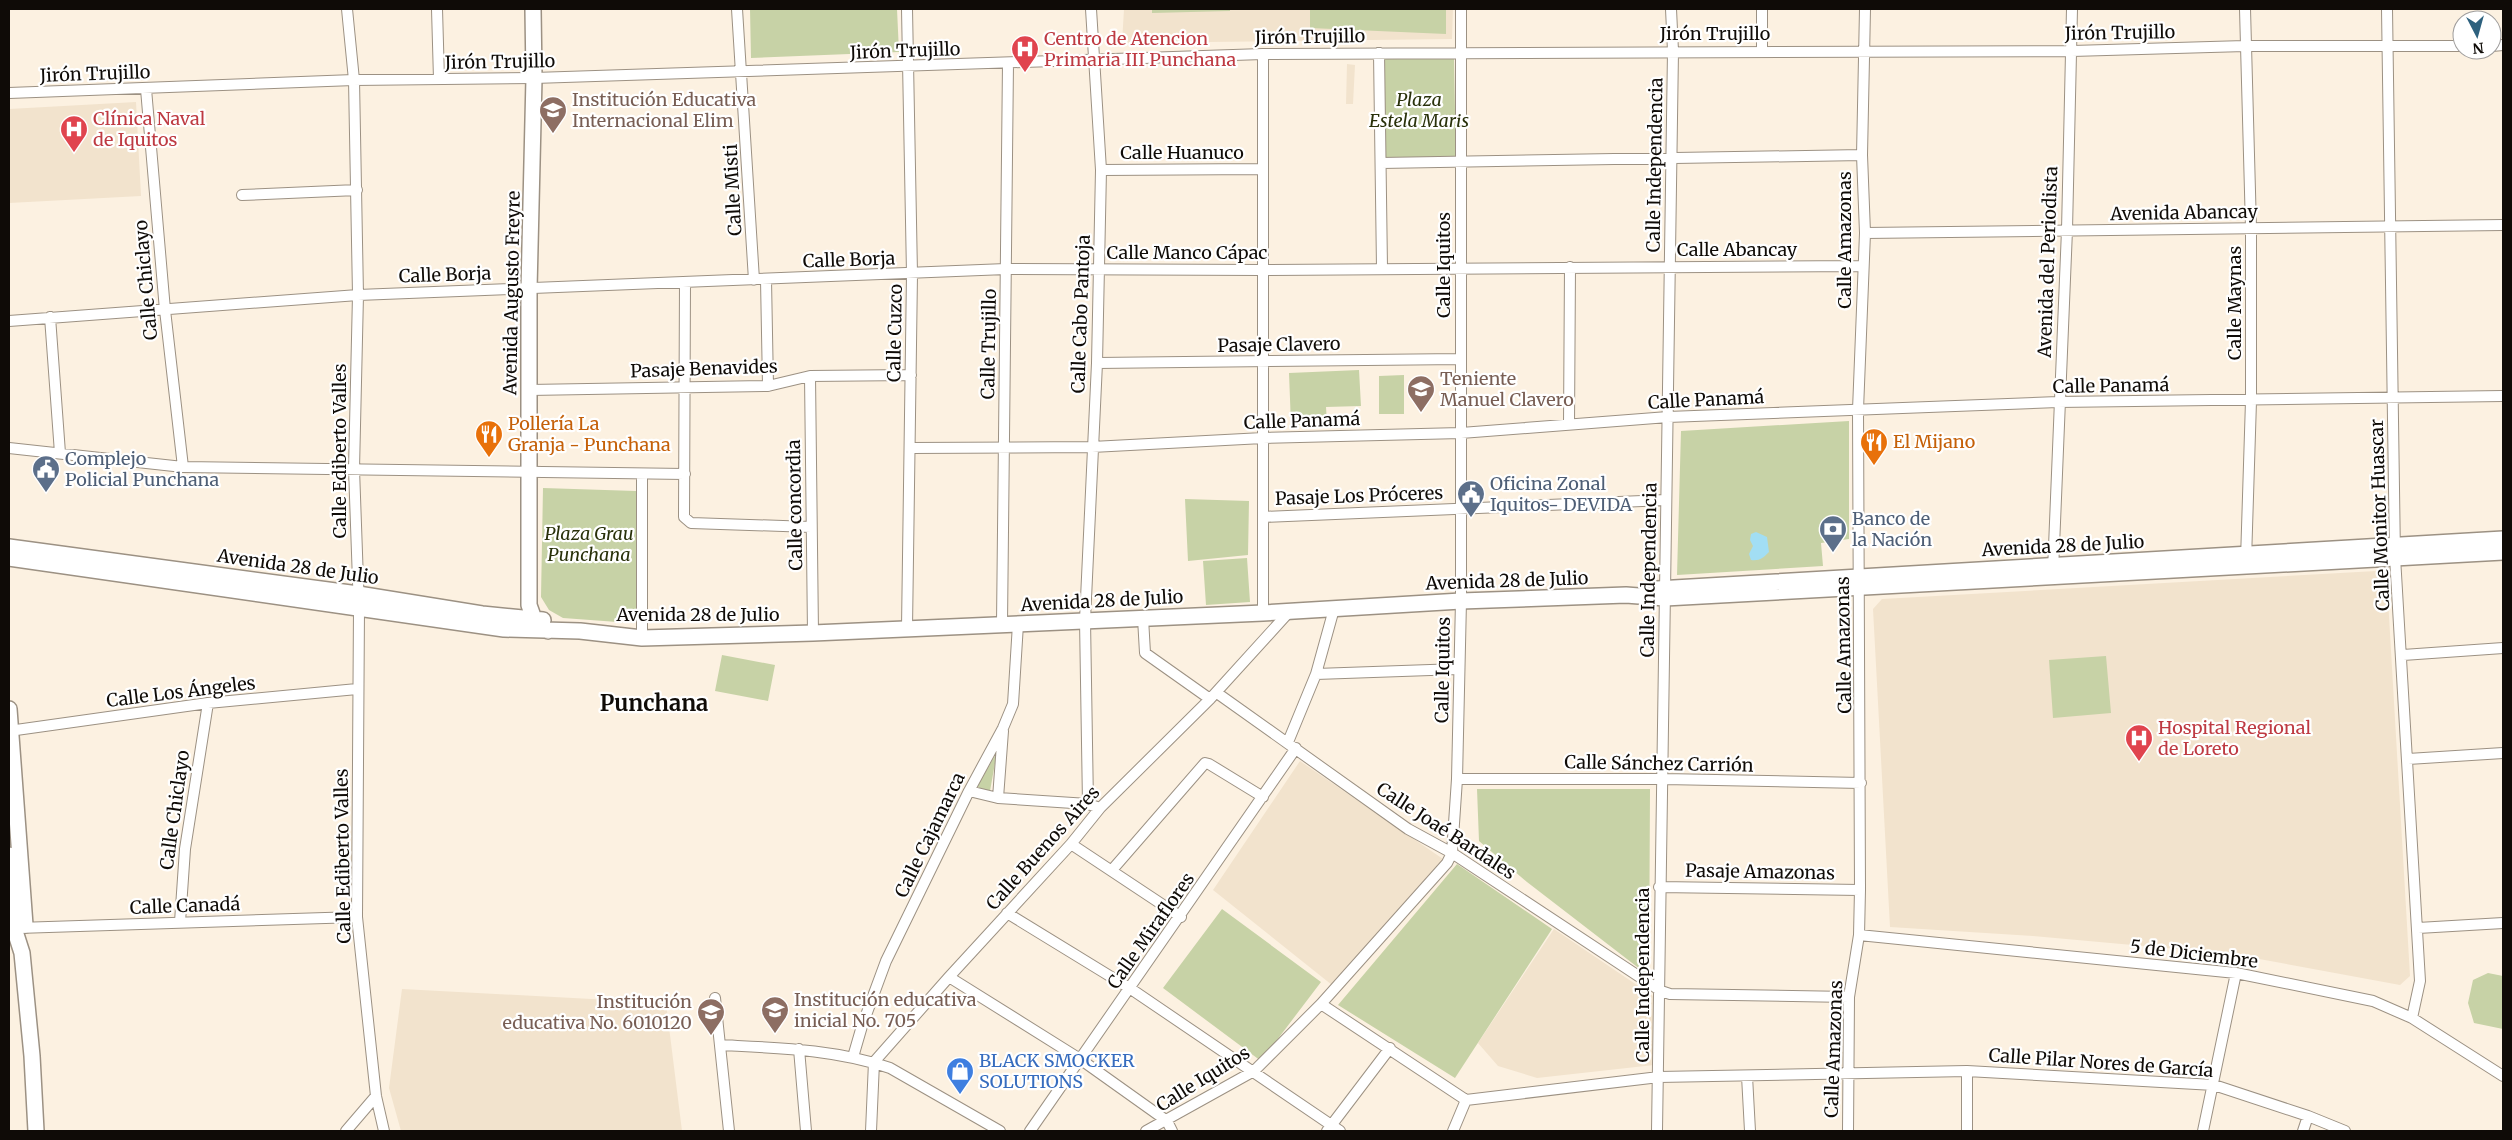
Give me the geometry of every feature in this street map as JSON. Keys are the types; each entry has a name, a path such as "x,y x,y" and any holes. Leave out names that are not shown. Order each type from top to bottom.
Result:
{"main road":[{"name":"Avenida Augusto Freyre","path":"533,9 534,78 529,289 528,605 534,619"},
{"name":"Avenida 28 de Julio","path":"9,547 359,601 504,628 580,631 642,638 1018,624 1290,612 1461,601 1665,593 2395,551 2503,539"},
{"name":"Avenida 28 de Julio","path":"2395,551 2503,552"},
{"name":"Avenida 28 de Julio","path":"9,558 359,601 534,619 563,623 580,631"},
{"path":"534,619 548,631"},
{"path":"9,709 20,928 32,1056 36,1131"},
{"path":"9,855 20,928"}],"street":[{"name":"Calle Ediberto Valles","path":"347,9 354,80 357,190 358,295 354,469 359,601 357,917 376,1096 384,1131"},
{"path":"437,9 439,79"},
{"name":"Calle Misti","path":"737,9 754,280"},
{"name":"Calle Cuzco","path":"907,9 912,274 907,628"},
{"name":"Calle Cabo Pantoja","path":"1088,804 1085,620 1097,363 1101,170 1091,9"},
{"name":"Calle Iquitos","path":"1146,1131 1254,1071 1321,1004 1447,863 1452,853 1457,778 1461,601 1461,9"},
{"name":"Calle Independencia","path":"1657,1131 1661,991 1659,887 1664,779 1666,500 1672,159 1673,51 1671,9"},
{"path":"1762,9 1762,50"},
{"name":"Calle Amazonas","path":"1848,1131 1849,997 1859,935 1860,890 1858,410 1865,233 1862,155 1865,9"},
{"name":"Avenida del Periodista","path":"2053,571 2058,402 2067,230 2072,9"},
{"name":"Calle Maynas","path":"2245,9 2251,228 2251,401 2246,560"},
{"name":"Calle Monitor Huascar","path":"2387,9 2395,551 2420,981 2412,1018"},
{"name":"Jirón Trujillo","path":"9,94 354,80 534,78 1008,64 1094,58 1263,54 1762,50 2072,51 2245,46 2387,48 2452,46"},
{"path":"1379,53 1382,268"},
{"path":"1263,54 1263,613"},
{"name":"Calle Trujillo","path":"1002,624 1008,64"},
{"name":"Calle Chiclayo","path":"146,89 165,310 183,467"},
{"path":"1381,164 1460,161 1862,155"},
{"name":"Calle Huanuco","path":"1101,170 1262,169"},
{"path":"242,195 357,190"},
{"name":"Avenida Abancay","path":"1865,233 2503,225"},
{"name":"Calle Abancay","path":"1460,267 1863,266"},
{"name":"Calle Manco Cápac","path":"912,274 1100,268 1263,270 1460,267"},
{"path":"1569,424 1570,267"},
{"name":"Calle Borja","path":"9,321 358,295 912,274"},
{"path":"766,280 768,386"},
{"path":"685,282 684,517 691,523 811,527"},
{"path":"50,317 60,454"},
{"name":"Pasaje Clavero","path":"1097,363 1461,359"},
{"name":"Pasaje Benavides","path":"529,390 768,386 810,376 911,375"},
{"name":"Calle concordia","path":"810,376 813,633"},
{"name":"Calle Panamá","path":"910,448 1092,447 1263,438 1461,433 1668,417 2058,402 2251,401 2503,396"},
{"path":"9,448 183,467 642,475 685,474"},
{"path":"642,475 642,638"},
{"name":"Pasaje Los Próceres","path":"1263,517 1666,500"},
{"name":"Calle Miraflores","path":"1030,1131 1131,989 1263,797 1292,745 1316,674 1334,609"},
{"name":"Calle Buenos Aires","path":"874,1062 949,976 1071,844 1100,808 1213,696 1290,612"},
{"name":"Calle Joaé Bardales","path":"1143,618 1145,653 1292,745 1408,829 1452,853 1661,991"},
{"name":"Calle Cajamarca","path":"853,1057 862,1026 886,961 969,791 1003,728 1012,704 1018,624"},
{"path":"2402,655 2503,648"},
{"path":"1316,674 1459,669"},
{"name":"Calle Los Ángeles","path":"9,731 208,703 357,689"},
{"name":"Calle Chiclayo","path":"180,922 184,849 208,703"},
{"path":"998,798 1003,728"},
{"path":"2408,759 2503,753"},
{"path":"1112,870 1204,763 1209,764 1263,797"},
{"name":"Calle Sánchez Carrión","path":"1457,778 1664,779 1861,783"},
{"path":"969,791 998,798 1088,804 1100,808"},
{"path":"1071,844 1181,916"},
{"name":"Pasaje Amazonas","path":"1659,887 1860,890"},
{"path":"1007,912 1131,989 1254,1071 1333,1129 1390,1048"},
{"name":"Calle Canadá","path":"20,928 357,917"},
{"path":"2418,928 2503,923"},
{"name":"5 de Diciembre","path":"1859,935 2236,973 2373,1001 2412,1018 2503,1076"},
{"path":"2203,1131 2236,973"},
{"path":"949,976 1080,1059 1167,1121 1172,1131"},
{"path":"1661,991 1670,994 1849,997"},
{"path":"715,998 729,1131"},
{"path":"1321,1004 1466,1100 1453,1131"},
{"path":"720,1045 799,1049 874,1062 890,1068 1000,1131"},
{"path":"799,1049 806,1131"},
{"path":"871,1131 874,1062"},
{"path":"1967,1071 1967,1131"},
{"name":"Calle Pilar Nores de García","path":"1466,1100 1659,1077 1967,1071 2214,1085 2308,1116 2345,1131"},
{"path":"1747,1076 1750,1131"},
{"path":"346,1131 376,1096"},
{"path":"2303,1131 2308,1116"}],"shaded area":[{"path":"1124,9 1453,9 1452,39 1122,43"},
{"path":"1347,64 1355,65 1353,104 1346,104"},
{"name":"Clínica Naval de Iquitos","path":"136,102 141,196 9,203 9,109"},
{"name":"Hospital Regional de Loreto","path":"2376,571 2387,582 2410,976 2400,985 2232,954 2033,936 1890,927 1873,609 1882,599"},
{"path":"1300,761 1443,859 1441,866 1332,985 1213,890"},
{"path":"1554,929 1659,1000 1654,1065 1537,1078 1498,1066 1478,1043"},
{"path":"402,989 666,1003 682,1131 401,1131 389,1088"}],"green space":[{"path":"750,9 897,9 899,52 751,58"},
{"path":"1152,9 1230,9 1230,11 1152,13"},
{"path":"1310,9 1446,9 1446,34 1310,28"},
{"name":"Plaza Estela Maris","path":"1384,58 1454,58 1456,162 1384,167"},
{"path":"1359,370 1361,406 1326,407 1327,423 1291,425 1289,373"},
{"path":"1404,375 1404,414 1379,414 1379,376"},
{"path":"1849,421 1849,539 1821,543 1823,566 1677,575 1681,431"},
{"name":"Plaza Grau Punchana","path":"543,488 636,491 636,618 631,623 563,618 549,610 541,597"},
{"path":"1185,499 1249,501 1248,555 1188,561"},
{"path":"1247,558 1250,602 1206,605 1203,561"},
{"path":"722,655 775,665 768,701 715,691"},
{"path":"2106,656 2111,713 2053,718 2049,660"},
{"path":"997,752 990,791 977,787"},
{"path":"1477,789 1650,789 1649,976 1527,882 1479,841"},
{"path":"1457,864 1552,929 1455,1078 1338,1005"},
{"path":"1222,909 1321,982 1261,1061 1163,988"},
{"path":"2488,973 2503,976 2503,1029 2474,1023 2468,1003 2473,980"}],"water":[{"path":"1756,532 1767,537 1769,552 1761,559 1751,560 1749,554 1753,546 1750,540 1751,534"}],"place":[{"name":"Centro de Atencion Primaria III Punchana","path":"1025,73"},
{"name":"Institución Educativa Internacional Elim","path":"553,134"},
{"name":"Clínica Naval de Iquitos","path":"74,153"},
{"name":"Teniente Manuel Clavero","path":"1421,413"},
{"name":"Pollería La Granja - Punchana","path":"489,458"},
{"name":"El Mijano","path":"1874,466"},
{"name":"Complejo Policial Punchana","path":"46,493"},
{"name":"Oficina Zonal Iquitos- DEVIDA","path":"1471,518"},
{"name":"Banco de la Nación","path":"1833,553"},
{"name":"Hospital Regional de Loreto","path":"2139,762"},
{"name":"Institución educativa inicial No. 705","path":"775,1034"},
{"name":"Institución educativa No. 6010120","path":"711,1036"},
{"name":"BLACK SMOCKER SOLUTIONS","path":"960,1095"}],"district":[{"name":"Punchana","path":"654,703"}]}
